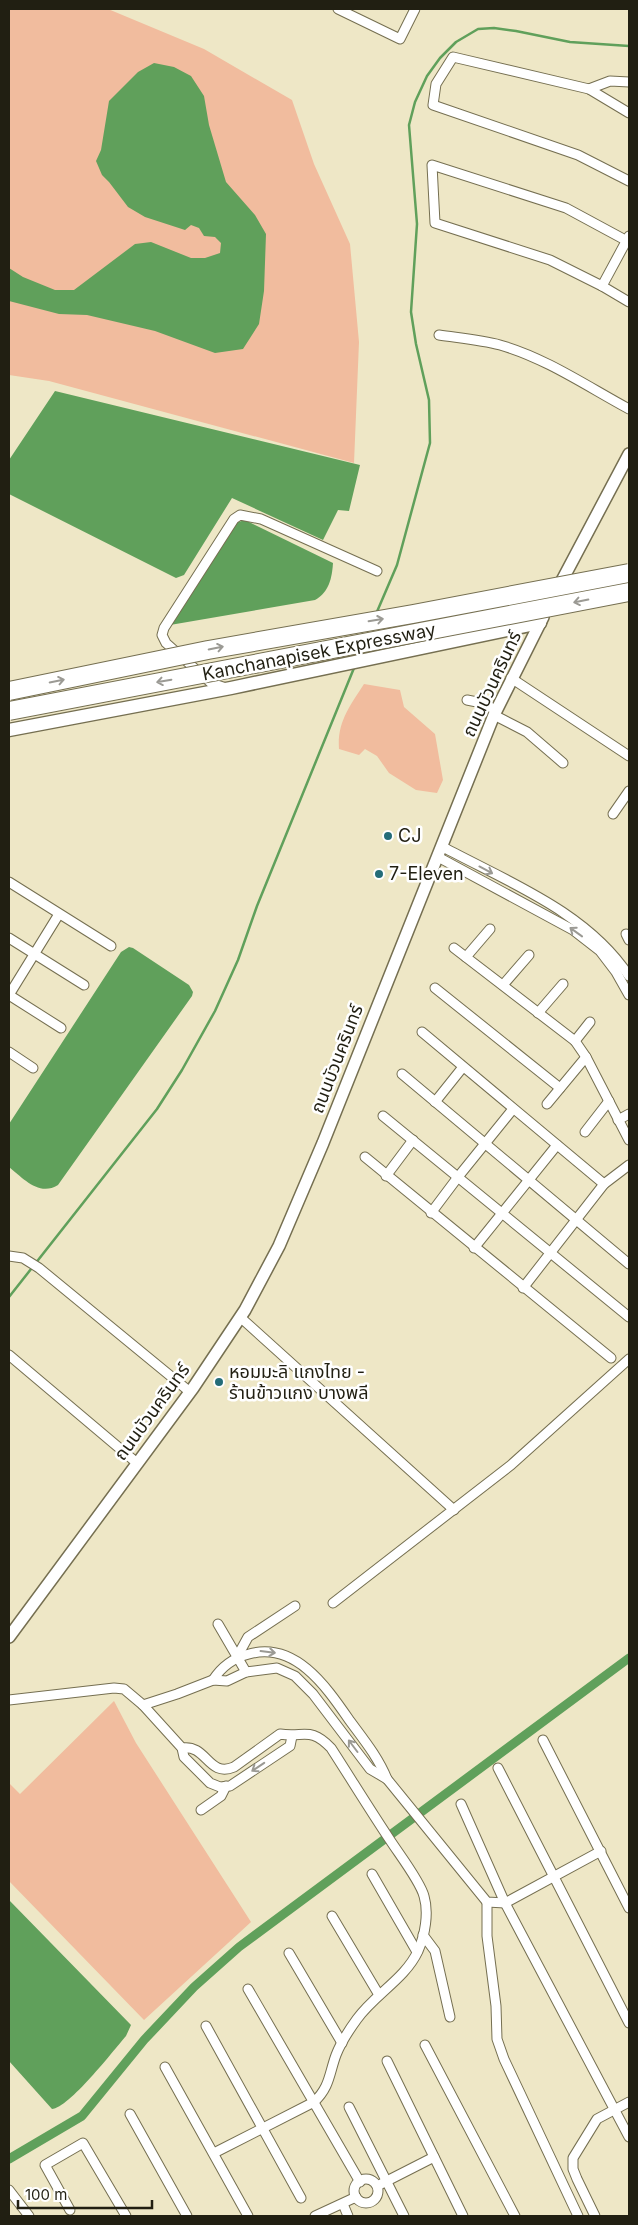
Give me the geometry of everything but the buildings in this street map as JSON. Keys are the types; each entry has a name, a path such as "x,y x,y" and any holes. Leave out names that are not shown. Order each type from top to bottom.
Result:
{"highway":[{"name":"Kanchanapisek Expressway","path":"9,691 208,650 629,573"},
{"name":"Kanchanapisek Expressway","path":"9,711 629,592"}],"main road":[{"path":"9,730 231,688 540,623"}],"street":[{"path":"338,9 400,39 415,9"},
{"path":"629,112 589,89 453,57 436,84 433,105 578,155 629,181"},
{"path":"589,89 610,81 629,82"},
{"path":"602,286 628,240 566,208 432,165 435,223 550,260 629,302"},
{"path":"439,335 510,348 550,366 629,409"},
{"name":"ถนนบัวนครินทร์","path":"9,1637 190,1392 240,1317 278,1246 303,1192 495,713 511,678 629,454"},
{"path":"231,688 212,683 166,643 162,635 164,628 234,519 240,515 261,519 377,571"},
{"path":"511,678 629,756"},
{"path":"467,700 482,703 527,732 563,763"},
{"path":"614,814 629,791"},
{"path":"440,852 559,909 610,950 629,976"},
{"path":"440,852 573,930 600,951 616,972 629,995"},
{"path":"9,882 111,946"},
{"path":"59,914 9,995 60,1028"},
{"path":"466,957 490,929"},
{"path":"9,938 84,985"},
{"path":"454,948 574,1041 586,1057 629,1140"},
{"path":"503,985 529,955"},
{"path":"538,1013 564,984"},
{"path":"435,988 560,1088"},
{"path":"574,1041 590,1022"},
{"path":"422,1032 604,1184"},
{"path":"9,1052 33,1068"},
{"path":"547,1104 586,1057"},
{"path":"434,1102 463,1067"},
{"path":"402,1074 629,1264"},
{"path":"585,1132 609,1101"},
{"path":"431,1213 484,1142 513,1108"},
{"path":"618,1120 629,1114"},
{"path":"384,1116 629,1317"},
{"path":"386,1176 413,1140"},
{"path":"474,1248 557,1145"},
{"path":"366,1157 386,1176 610,1358"},
{"path":"523,1288 604,1184 629,1165"},
{"path":"12,1256 23,1258 39,1268 190,1392"},
{"path":"240,1317 454,1510"},
{"path":"9,1355 137,1463"},
{"path":"332,1603 511,1464 629,1358"},
{"path":"237,1657 248,1637 295,1606"},
{"path":"218,1624 246,1672"},
{"path":"213,1680 220,1669 237,1657 258,1651 280,1654 302,1664 324,1685 379,1761 387,1779"},
{"path":"144,1705 213,1680 227,1681 246,1672 277,1668 295,1676 313,1694 370,1768 387,1779 405,1799 487,1902 487,1936 496,2006 497,2039 504,2059 578,2216"},
{"path":"313,1694 324,1685"},
{"path":"9,1700 114,1688 124,1690 144,1705 182,1748 184,1757 210,1783 220,1787 235,1782 290,1746 292,1736"},
{"path":"182,1748 190,1747 195,1749 218,1770 226,1771 234,1768 280,1734 292,1736 304,1733 322,1739 331,1748 399,1853 423,1894 426,1919 423,1936 417,1952 404,1972 365,2008 342,2043 327,2086 314,2102 214,2153"},
{"path":"543,1740 629,1908"},
{"path":"201,1774 211,1763"},
{"path":"498,1768 555,1875 629,2023"},
{"path":"201,1810 221,1796 226,1786"},
{"path":"461,1804 505,1903 616,2109 629,2137"},
{"path":"487,1902 505,1903 601,1852"},
{"path":"372,1874 417,1952"},
{"path":"332,1916 379,1995"},
{"path":"423,1936 435,1951 450,2017"},
{"path":"289,1952 342,2043"},
{"path":"248,1989 360,2182"},
{"path":"206,2026 263,2127 300,2198"},
{"path":"425,2045 514,2216"},
{"path":"387,2061 463,2216"},
{"path":"166,2068 248,2216"},
{"path":"594,2216 577,2179 573,2158 597,2119 629,2102"},
{"path":"349,2107 404,2216"},
{"path":"130,2114 187,2216"},
{"path":"70,2210 45,2165 83,2143 126,2216"},
{"path":"377,2186 434,2157"},
{"path":"372,2181 377,2186 378,2193 376,2199 370,2203 364,2203 356,2197 356,2187 360,2182 372,2181"},
{"path":"9,2190 28,2216"},
{"path":"315,2216 356,2197"},
{"path":"342,2204 348,2216"}],"shaded area":[{"path":"9,9 108,9 204,49 292,100 314,164 350,244 359,342 354,463 49,381 9,375"},
{"path":"154,63 174,67 191,76 204,96 209,125 226,182 255,215 266,234 264,291 259,324 243,349 215,353 155,331 87,315 59,314 9,301 9,268 23,277 55,290 74,290 135,244 151,242 191,258 205,258 220,253 221,243 215,237 204,236 199,228 191,225 185,230 145,217 128,207 102,175 96,161 101,150 109,101 138,72"},
{"path":"55,391 360,465 349,511 338,510 323,540 232,498 184,575 176,578 9,494 9,460"},
{"path":"245,520 333,563 331,579 327,589 315,600 170,625 235,523"},
{"path":"364,684 400,690 404,707 435,734 443,780 437,793 416,790 389,773 377,756 365,749 359,755 339,749 342,722"},
{"path":"129,947 189,985 193,992 192,996 58,1185 44,1189 32,1185 9,1167 9,1124 121,952"},
{"path":"114,1701 136,1743 251,1922 144,2020 9,1881 9,1783 20,1794"},
{"path":"9,1900 131,2025 126,2036 91,2078 69,2099 52,2109 9,2061"}],"waterway":[{"path":"376,614 397,565 430,443 429,400 416,344 411,312 417,224 409,125 415,102 427,76 440,58 456,42 478,29 494,28 570,42 629,46"},
{"path":"9,1297 157,1109 182,1070 215,1011 238,960 257,906 354,668"},
{"path":"9,2159 82,2116 144,2040 194,1987 239,1947 629,1658"}],"place":[{"name":"CJ","path":"388,836"},
{"name":"7-Eleven","path":"379,874"},
{"name":"หอมมะลิ เเกงไทย - ร้านข้าวแกง บางพลี","path":"219,1382"}]}
